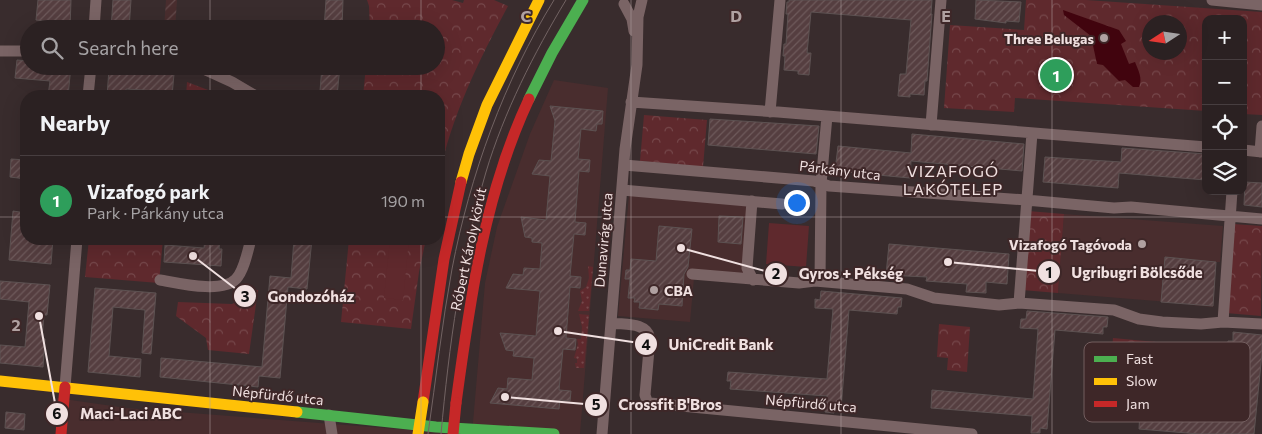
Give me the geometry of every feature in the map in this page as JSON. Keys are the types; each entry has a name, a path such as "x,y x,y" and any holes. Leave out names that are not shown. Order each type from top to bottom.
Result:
{"main road":[{"name":"Róbert Károly körút","path":"418,434 441,271 464,174 481,120 539,0"},
{"name":"Róbert Károly körút","path":"453,434 467,324 485,226 500,173 516,126 536,84 583,0"},
{"name":"Népfürdő utca","path":"0,380 436,427 554,434"},
{"path":"61,434 64,387"}],"street":[{"path":"95,20 96,0"},
{"path":"621,2 634,5 642,0"},
{"name":"Dunavirág utca","path":"602,434 624,165 638,49 638,17 642,0"},
{"path":"770,112 780,0"},
{"path":"931,125 941,0"},
{"path":"1212,0 1262,5"},
{"name":"Dunavirág utca","path":"621,2 632,19 638,49"},
{"path":"0,51 20,51"},
{"path":"89,90 90,75"},
{"path":"217,75 246,90"},
{"path":"631,102 1202,147"},
{"path":"820,281 821,184 827,116"},
{"path":"1247,150 1261,152 1262,126"},
{"path":"1019,303 1032,133"},
{"name":"Párkány utca","path":"624,165 814,181 821,184 885,190 1114,208 1131,207 1262,219"},
{"path":"622,190 782,204"},
{"path":"1222,322 1232,195"},
{"path":"752,201 747,268 753,280"},
{"path":"64,387 76,245"},
{"path":"160,280 211,287 225,286 236,280 250,245"},
{"path":"692,274 799,283 820,281 907,289 934,298 998,305 1019,303 1114,310 1139,319 1162,322 1262,324"},
{"name":"Népfürdő utca","path":"612,323 641,327 648,332 650,338 645,395 650,403 972,434"},
{"path":"329,415 332,434"}],"shaded area":[{"path":"166,0 177,0 176,20 165,20"},
{"path":"1063,10 1119,30 1126,41 1121,44 1129,64 1135,62 1139,71 1139,87 1133,87 1125,80 1119,81 1103,65 1097,64 1091,36 1064,15"},
{"path":"554,80 608,88 580,434 472,434 485,283 497,227 530,134"},
{"path":"629,195 749,205 744,281 694,278 690,322 618,316"},
{"name":"Vizafogó Tagóvoda","path":"1064,214 1223,226 1220,262 1216,262 1213,307 1192,305 1193,302 1181,303 1058,293"},
{"path":"57,398 126,408 463,434 56,434"}],"green space":[{"path":"367,0 452,0 463,3 464,0 494,0 508,6 467,89 445,152 445,90 364,90 365,75 445,75 445,20 370,20"},
{"path":"1026,0 1086,0 1262,12 1262,115 1247,114 1247,15 1202,15 1202,111 1015,98 1014,112 944,108 950,25 1024,30"},
{"path":"187,82 208,90 186,90"},
{"path":"644,115 707,120 703,167 640,161"},
{"path":"1028,211 1064,214 1058,293 1022,290"},
{"path":"769,223 809,226 806,267 766,264"},
{"path":"1233,224 1262,226 1261,316 1226,313"},
{"path":"88,245 162,245 159,283 85,277"},
{"path":"348,245 425,245 411,329 341,322"},
{"path":"389,245 408,245 403,300 384,298"},
{"path":"588,266 593,267 589,311 578,311 582,301 580,291 586,287 589,278"},
{"path":"250,290 258,290 249,354 208,350 206,338 176,316 178,302 232,304 240,300"},
{"path":"579,314 589,315 584,368 576,368 575,363 577,363 577,359 574,358 578,344 577,339 581,339 582,327"},
{"path":"939,324 970,327 967,372 947,370 948,358 937,357"},
{"path":"1113,338 1156,342 1113,342"}],"building":[{"path":"38,0 71,0 70,20 36,20"},
{"path":"113,0 131,0 130,20 112,20"},
{"path":"326,0 343,0 342,20 325,20"},
{"path":"789,0 932,0 927,81 925,81 924,95 910,94 910,97 898,96 900,74 906,74 911,20 811,12 807,53 811,53 809,75 798,74 798,71 784,70 785,56 783,56 784,44 786,44 788,14 786,14 787,2"},
{"path":"976,0 1021,2 1019,22 1006,21 1006,23 975,19"},
{"path":"17,60 20,60 20,75 70,75 69,90 49,90 50,81 15,78"},
{"path":"109,75 174,75 173,90 107,90"},
{"path":"321,75 339,75 338,90 320,90"},
{"path":"550,106 603,111 602,124 597,124 596,131 581,129 578,159 590,160 589,172 579,171 575,222 586,223 585,235 574,234 570,276 581,277 580,288 570,287 566,338 576,339 575,350 563,349 559,390 571,391 570,401 560,400 559,409 490,403 498,388 507,389 508,378 532,380 534,358 513,356 514,351 506,350 500,333 536,336 540,291 506,288 513,274 523,275 524,268 540,269 542,243 532,242 532,238 525,237 521,217 546,220 550,176 532,174 539,160 551,161 555,121"},
{"path":"710,119 819,126 816,154 708,145"},
{"path":"912,134 1024,144 1022,171 911,161 910,178 835,171 838,146 911,153"},
{"path":"1122,148 1202,154 1202,180 1119,173 1118,188 1043,182 1045,157 1121,162"},
{"path":"11,159 20,160 20,178 10,177"},
{"path":"1247,182 1262,183 1262,207 1244,205 1244,195 1247,195"},
{"path":"13,211 20,212 20,245 53,245 51,264 9,260"},
{"path":"719,216 743,217 741,244 718,242"},
{"path":"659,226 692,229 688,267 684,274 682,306 659,304 658,310 639,308 640,302 634,302 635,298 628,298 630,279 625,279 626,270 630,270 631,259 656,261"},
{"path":"889,244 1009,254 1007,284 986,282 986,293 966,292 967,284 926,281 927,277 886,275"},
{"path":"165,245 204,248 204,245 219,245 219,249 222,249 221,266 164,262"},
{"path":"294,245 311,245 307,289 288,287 280,378 259,376 258,387 160,377 161,358 262,367 270,276 291,278"},
{"path":"1165,257 1216,262 1213,306 1161,302"},
{"path":"0,281 50,285 47,315 44,315 42,338 45,339 43,367 0,363 0,345 25,347 29,302 0,299"},
{"path":"95,288 156,293 151,354 142,353 145,310 113,307 109,356 141,359 140,377 88,372"},
{"path":"821,291 902,298 901,307 898,307 897,314 849,310 841,409 834,408 834,413 825,412 827,396 730,389 731,381 727,381 728,372 827,379 833,309 815,308 815,299 820,300"},
{"path":"1027,311 1108,317 1107,327 1103,327 1103,334 1055,330 1047,429 1040,428 1040,433 1031,433 1032,416 931,408 932,390 1033,399 1038,329 1020,328 1021,319 1026,319"},
{"path":"1233,332 1262,335 1254,434 1199,434 1139,429 1139,422 1250,422 1250,342 1228,342 1233,341"},
{"path":"6,412 25,414 24,430 5,428"}],"tram line":[{"path":"428,434 448,289 468,199 504,96 536,31 554,0"},
{"path":"441,434 457,302 477,204 486,172 502,127 521,83 566,0"}],"traffic: fast":[{"path":"529,99 552,53 583,0"},
{"path":"297,412 436,427 554,434"}],"traffic: slow":[{"path":"461,182 487,105 539,0"},
{"path":"0,381 297,412"},
{"path":"418,434 423,402"}],"traffic: jam":[{"path":"456,403 473,287 490,210 514,135 529,99"},
{"path":"423,402 444,259 461,182"},
{"path":"61,434 65,387"},
{"path":"453,434 456,403"}],"place":[{"name":"Three Belugas","path":"1104,38"},
{"name":"Vizafogó park","path":"1056,75"},
{"name":"Vizafogó Tagóvoda","path":"1142,244"},
{"name":"Gyros + Pékség","path":"681,248"},
{"name":"Gondozóház","path":"193,256"},
{"name":"Ugribugri Bölcsőde","path":"948,262"},
{"name":"CBA","path":"654,290"},
{"name":"Maci-Laci ABC","path":"39,316"},
{"name":"UniCredit Bank","path":"558,331"},
{"name":"Crossfit B'Bros","path":"505,397"}],"district":[{"name":"VIZAFOGÓ LAKÓTELEP","path":"953,179"}]}
